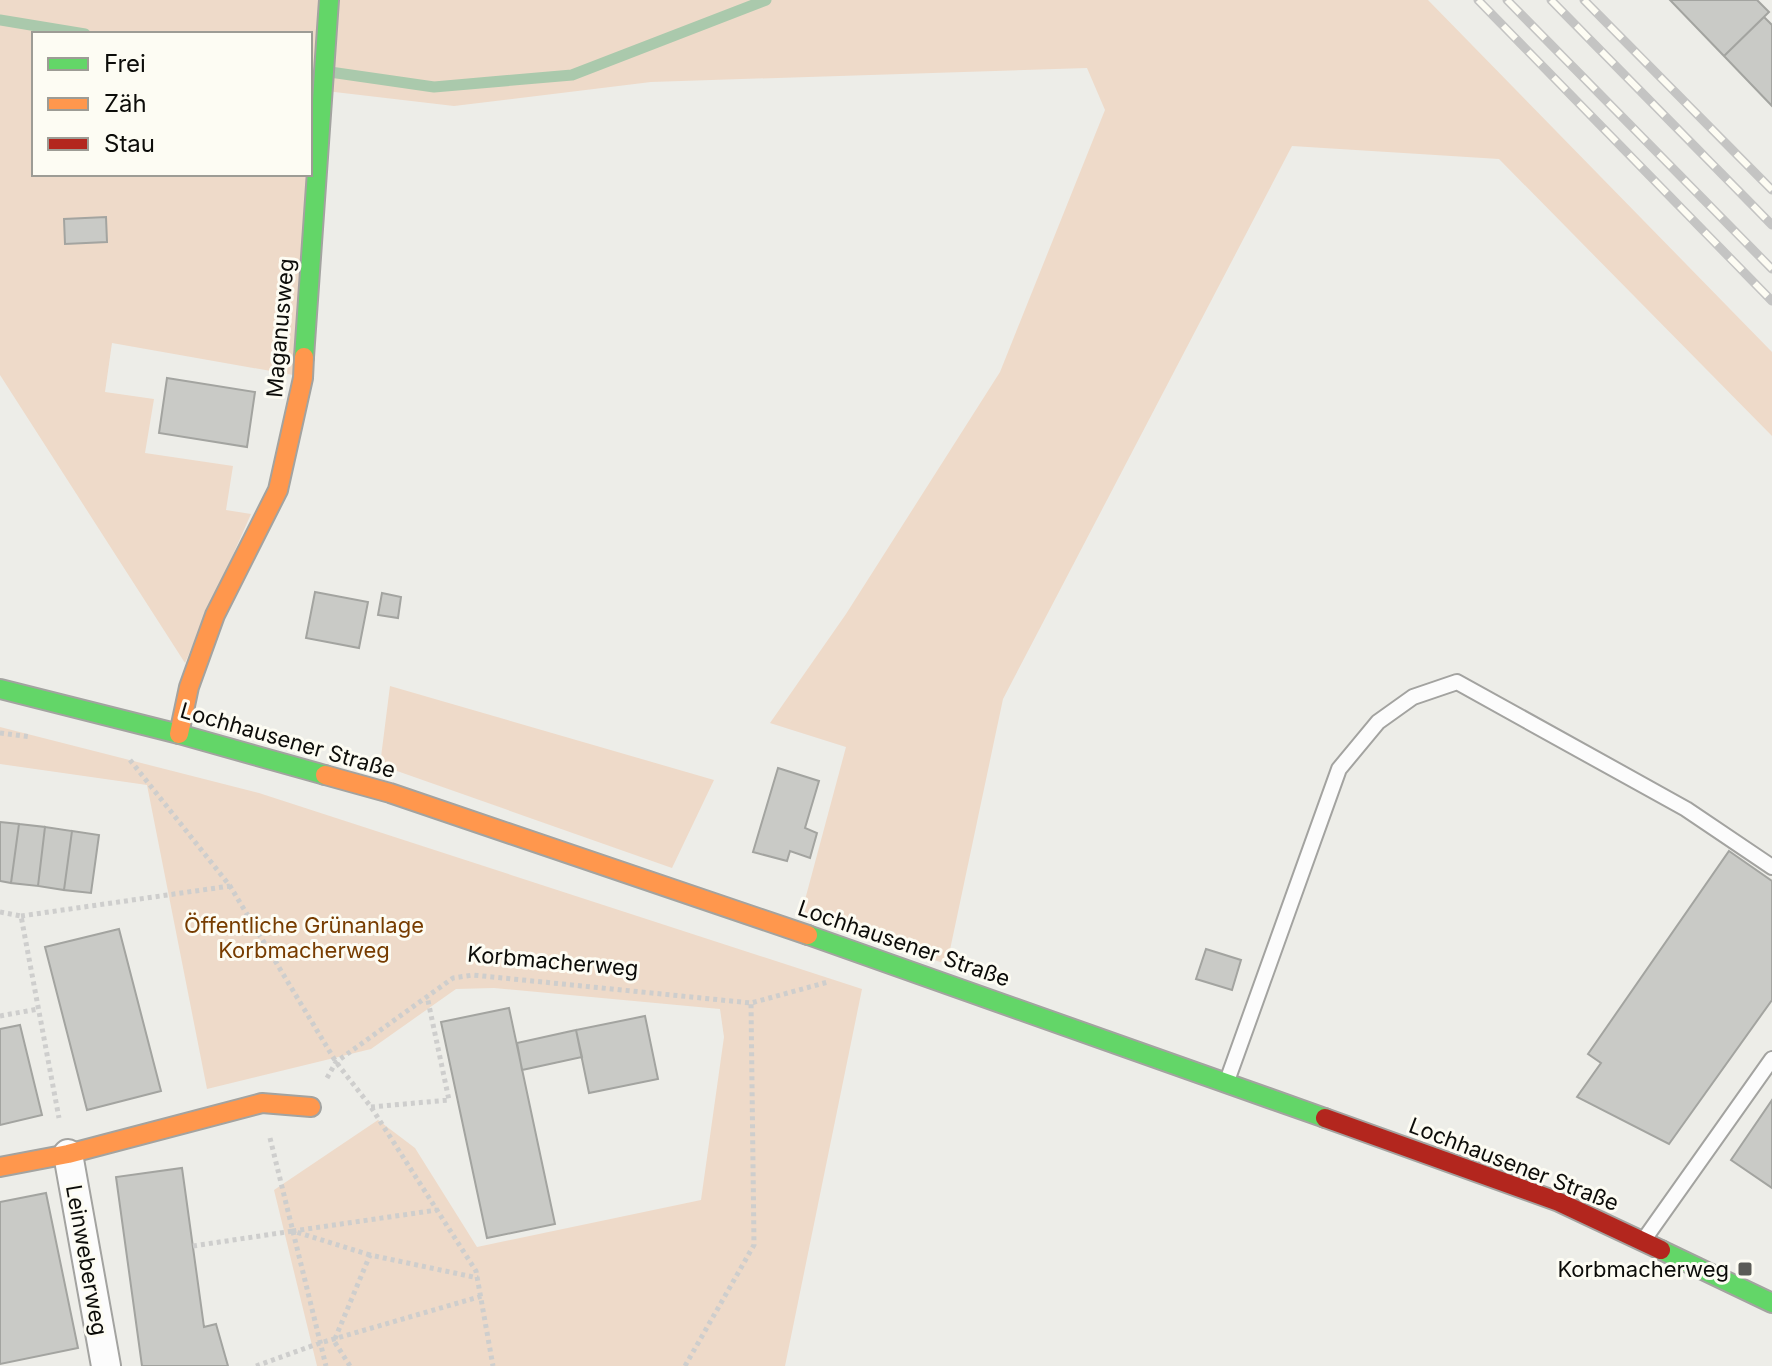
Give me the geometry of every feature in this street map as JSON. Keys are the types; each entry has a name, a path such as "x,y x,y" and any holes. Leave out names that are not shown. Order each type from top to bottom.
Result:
{"main road":[{"name":"Maganusweg","path":"179,734 189,687 215,615 278,490 303,378 329,0"},
{"name":"Lochhausener Straße","path":"0,689 179,734 390,793 579,856 1559,1202 1772,1303"},
{"path":"0,1167 68,1154 262,1103 311,1107"}],"street":[{"name":"Leinweberweg","path":"68,1154 106,1366"}],"lane":[{"path":"1226,1083 1339,769 1378,722 1413,697 1457,682 1686,809 1772,867"},
{"path":"1642,1242 1772,1059"}],"path":[{"path":"122,749 230,886 336,1062 371,1107 478,1278 493,1366"},
{"path":"0,912 21,916 230,886"},
{"path":"21,916 68,1154"},
{"name":"Korbmacherweg","path":"311,1107 336,1062 453,978 473,975 751,1003 845,977 854,952"},
{"path":"371,1107 449,1100 427,996"},
{"path":"685,1366 754,1245 751,1003"},
{"path":"0,1016 38,1009"},
{"path":"262,1103 326,1366"},
{"path":"193,1246 437,1210"},
{"path":"293,1231 370,1255 478,1278"},
{"path":"334,1341 370,1255"},
{"path":"256,1366 320,1343 482,1296"},
{"path":"334,1341 350,1366"}],"green space":[{"path":"0,0 321,0 312,154 312,32 32,32 32,176 311,176 299,376 112,343 105,392 154,399 145,453 233,466 226,510 251,514 185,663 0,375"},
{"path":"335,0 1428,0 1772,352 1772,436 1499,159 1292,146 1003,699 947,964 878,943 802,911 846,747 770,723 846,614 1000,372 1105,110 1087,68 651,82 454,106 326,91"},
{"path":"390,686 714,780 672,868 380,765"},
{"name":"Öffentliche Grünanlage Korbmacherweg","path":"0,727 259,793 862,989 785,1366 317,1366 274,1190 378,1120 415,1148 477,1247 701,1200 724,1037 720,1009 494,988 456,989 371,1049 207,1089 147,785 0,764"}],"building":[{"path":"1670,0 1757,0 1769,12 1724,56"},
{"path":"1764,17 1772,25 1772,106 1724,56"},
{"path":"106,217 107,242 65,244 64,219"},
{"path":"167,378 255,392 247,447 159,433"},
{"path":"315,592 368,602 359,648 306,638"},
{"path":"382,593 401,597 398,618 378,615"},
{"path":"778,768 819,781 805,828 817,833 810,858 790,851 787,861 753,852"},
{"path":"0,822 19,824 11,883 0,881"},
{"path":"19,824 45,827 38,886 11,883"},
{"path":"45,827 72,831 64,890 38,886"},
{"path":"72,831 99,835 91,893 64,890"},
{"path":"1729,851 1772,881 1772,1000 1669,1144 1577,1097 1601,1063 1588,1054"},
{"path":"119,929 161,1091 87,1110 45,947"},
{"path":"1206,949 1241,960 1232,990 1196,979"},
{"path":"509,1008 555,1224 487,1238 441,1022"},
{"path":"645,1016 658,1079 589,1093 576,1030"},
{"path":"20,1025 42,1115 0,1125 0,1029"},
{"path":"576,1030 582,1057 522,1070 517,1043"},
{"path":"1772,1100 1772,1188 1731,1160"},
{"path":"182,1168 204,1327 216,1324 228,1366 142,1366 116,1177"},
{"path":"46,1193 78,1348 0,1364 0,1202"}],"waterway":[{"path":"330,72 434,87 572,75 766,0"},
{"path":"0,20 73,32"}],"railway":[{"path":"1478,0 1772,301"},
{"path":"1507,0 1772,269"},
{"path":"1551,0 1772,225"},
{"path":"1584,0 1772,190"}],"traffic: fast":[{"path":"304,357 329,0"},
{"path":"0,689 325,775"},
{"path":"808,935 1325,1118"},
{"path":"1661,1250 1772,1303"}],"traffic: slow":[{"path":"179,734 189,687 215,615 278,490 303,378 304,357"},
{"path":"325,775 390,793 808,935"},
{"path":"0,1167 68,1154 262,1103 311,1107"}],"traffic: jam":[{"path":"1325,1118 1559,1202 1661,1250"}],"place":[{"name":"Korbmacherweg","path":"1745,1269"}]}
